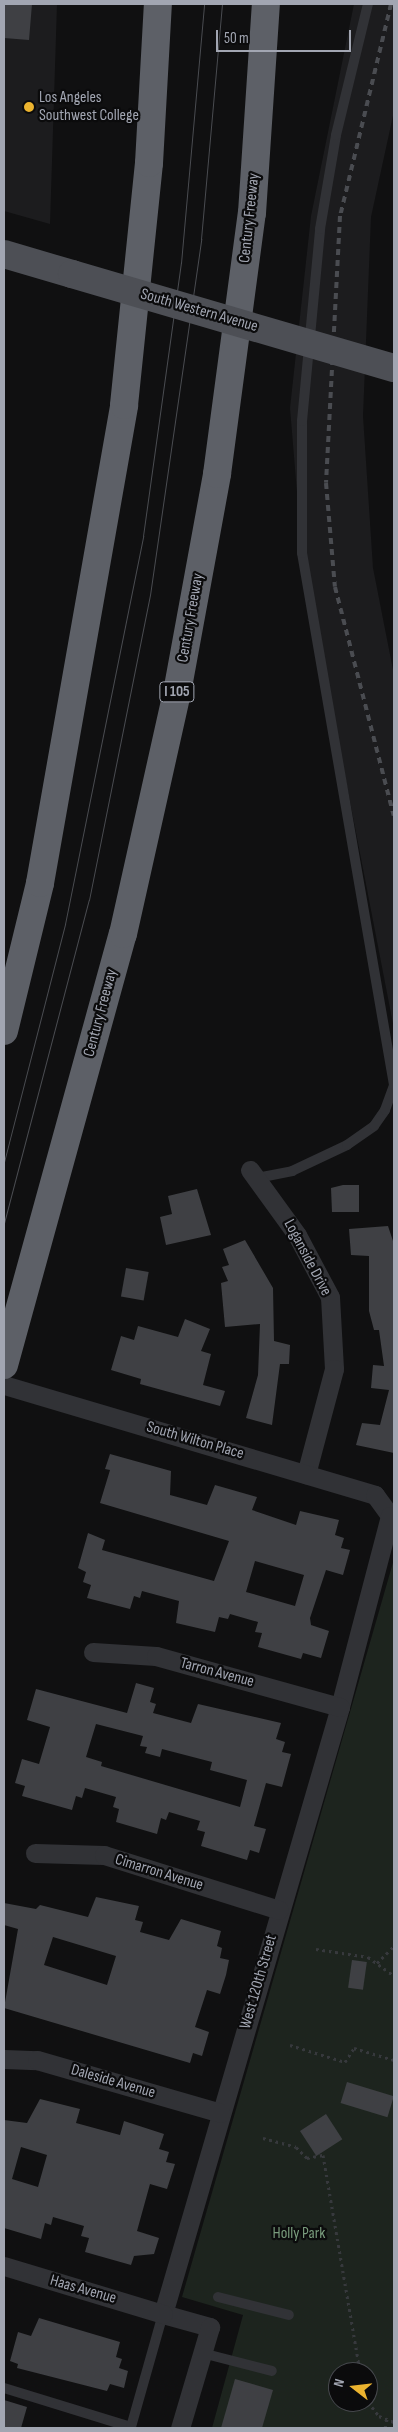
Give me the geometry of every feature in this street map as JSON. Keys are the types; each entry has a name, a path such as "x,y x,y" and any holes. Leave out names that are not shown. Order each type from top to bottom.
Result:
{"highway":[{"path":"4,1031 42,874 124,405 149,163 158,4"},
{"name":"Century Freeway","path":"4,1365 123,934 178,687 217,474 252,213 266,4"}],"main road":[{"name":"South Western Avenue","path":"4,254 394,368"}],"street":[{"name":"Loganside Drive","path":"254,1174 297,1235 330,1297 334,1369 306,1474"},
{"name":"South Wilton Place","path":"4,1386 78,1406 306,1474 384,1501"},
{"name":"West 120th Street","path":"163,2314 340,1707 390,1516 384,1501"},
{"name":"Tarron Avenue","path":"93,1652 156,1656 340,1707"},
{"name":"Cimarron Avenue","path":"34,1853 104,1856 280,1910"},
{"name":"Daleside Avenue","path":"4,2059 37,2060 221,2113"},
{"name":"Haas Avenue","path":"4,2266 163,2314"},
{"path":"163,2314 210,2327 180,2428"}],"lane":[{"path":"254,1174 292,1171 354,1140 380,1118 394,1085 302,553 302,421 320,230 336,135 368,4"},
{"path":"218,2297 289,2316"},
{"path":"4,2388 130,2427 163,2314"},
{"path":"202,2353 272,2371"}],"path":[{"path":"377,1963 394,1946"},
{"path":"316,1949 368,1957 394,1976"},
{"path":"290,2045 345,2062 354,2048 394,2060"},
{"path":"263,2138 296,2147 306,2158 323,2155 358,2362"},
{"path":"378,2411 387,2419 394,2422"},
{"path":"385,2428 387,2419"}],"shaded area":[{"name":"Los Angeles Southwest College","path":"4,4 57,4 50,224 4,211"},
{"path":"354,4 394,4 394,111 371,217 363,416 373,568 394,675 394,1029 302,553 290,408 311,216"}],"green space":[{"name":"Holly Park","path":"394,1559 394,2428 212,2428 243,2315 182,2297"}],"building":[{"path":"4,4 32,4 29,40 4,38"},
{"path":"343,1185 359,1185 359,1212 332,1212 331,1188"},
{"path":"197,1189 211,1235 166,1245 160,1217 172,1214 168,1196"},
{"path":"388,1226 394,1244 394,1453 356,1445 362,1423 380,1425 389,1390 371,1388 373,1365 384,1366 379,1330 374,1330 369,1311 369,1256 351,1255 349,1229"},
{"path":"245,1240 273,1288 274,1341 290,1345 289,1364 280,1364 272,1425 246,1418 258,1375 260,1324 225,1327 221,1283 228,1281 222,1267 229,1265 223,1249"},
{"path":"126,1268 149,1272 144,1301 121,1297"},
{"path":"185,1319 210,1329 201,1351 211,1354 203,1385 225,1391 220,1406 140,1384 141,1379 111,1370 121,1336 134,1340 138,1326 178,1337"},
{"path":"110,1454 171,1471 170,1495 207,1505 215,1485 257,1497 252,1510 296,1525 300,1511 339,1520 335,1535 344,1538 341,1548 350,1550 343,1575 326,1570 310,1618 311,1625 329,1631 321,1658 303,1653 301,1659 258,1647 262,1633 255,1632 258,1622 230,1614 228,1619 219,1617 215,1632 176,1623 179,1601 142,1591 140,1598 134,1596 130,1609 87,1598 91,1585 83,1582 86,1572 78,1568 88,1533 105,1540 102,1550 214,1581 229,1541 100,1503 110,1470 105,1469","holes":["255,1561 304,1575 295,1606 246,1592"]},
{"path":"136,1683 154,1688 150,1702 156,1704 153,1713 191,1723 198,1704 281,1723 276,1739 285,1742 282,1752 291,1754 282,1787 266,1783 254,1826 266,1829 259,1853 250,1850 247,1860 201,1846 205,1832 197,1830 200,1821 169,1812 166,1820 161,1818 157,1834 116,1822 119,1809 113,1807 116,1797 85,1788 82,1798 76,1796 72,1810 22,1796 25,1786 15,1783 22,1759 39,1764 50,1727 27,1720 36,1689 127,1713","holes":["96,1724 143,1736 140,1746 147,1747 145,1753 160,1757 162,1749 212,1762 210,1770 247,1780 240,1807 101,1766 102,1762 86,1757"]},
{"path":"96,1897 139,1906 135,1920 143,1922 140,1932 169,1940 181,1919 221,1931 217,1946 222,1948 220,1958 229,1960 220,1994 207,1990 195,2027 209,2032 202,2056 193,2053 190,2063 4,2008 18,1929 4,1925 4,1903 36,1909 40,1905 88,1917","holes":["53,1937 116,1956 107,1985 44,1965"]},
{"path":"352,1960 367,1962 363,1990 348,1988"},
{"path":"347,2082 394,2096 387,2117 341,2103"},
{"path":"40,2099 80,2109 76,2123 120,2135 124,2121 164,2134 159,2149 169,2152 166,2162 175,2164 167,2189 150,2184 137,2231 159,2238 154,2254 134,2256 131,2265 85,2252 89,2238 81,2236 84,2226 53,2217 51,2225 45,2223 41,2239 4,2228 4,2120 27,2123","holes":["21,2147 47,2155 38,2187 12,2179"]},
{"path":"326,2114 342,2139 316,2156 300,2131"},
{"path":"39,2318 120,2342 116,2357 122,2359 119,2368 128,2371 124,2388 110,2384 107,2391 17,2368 18,2364 10,2361 18,2332 31,2336"},
{"path":"235,2379 273,2390 262,2428 221,2428"},
{"path":"4,2400 27,2407 21,2428 4,2428"}],"tram line":[{"path":"4,1162 65,924 143,536 181,263 204,4"},
{"path":"4,1223 89,900 150,595 201,239 222,4"}],"railway":[{"path":"391,4 340,216 326,483 335,587 394,816"}],"place":[{"name":"Los Angeles Southwest College","path":"29,107"}]}
